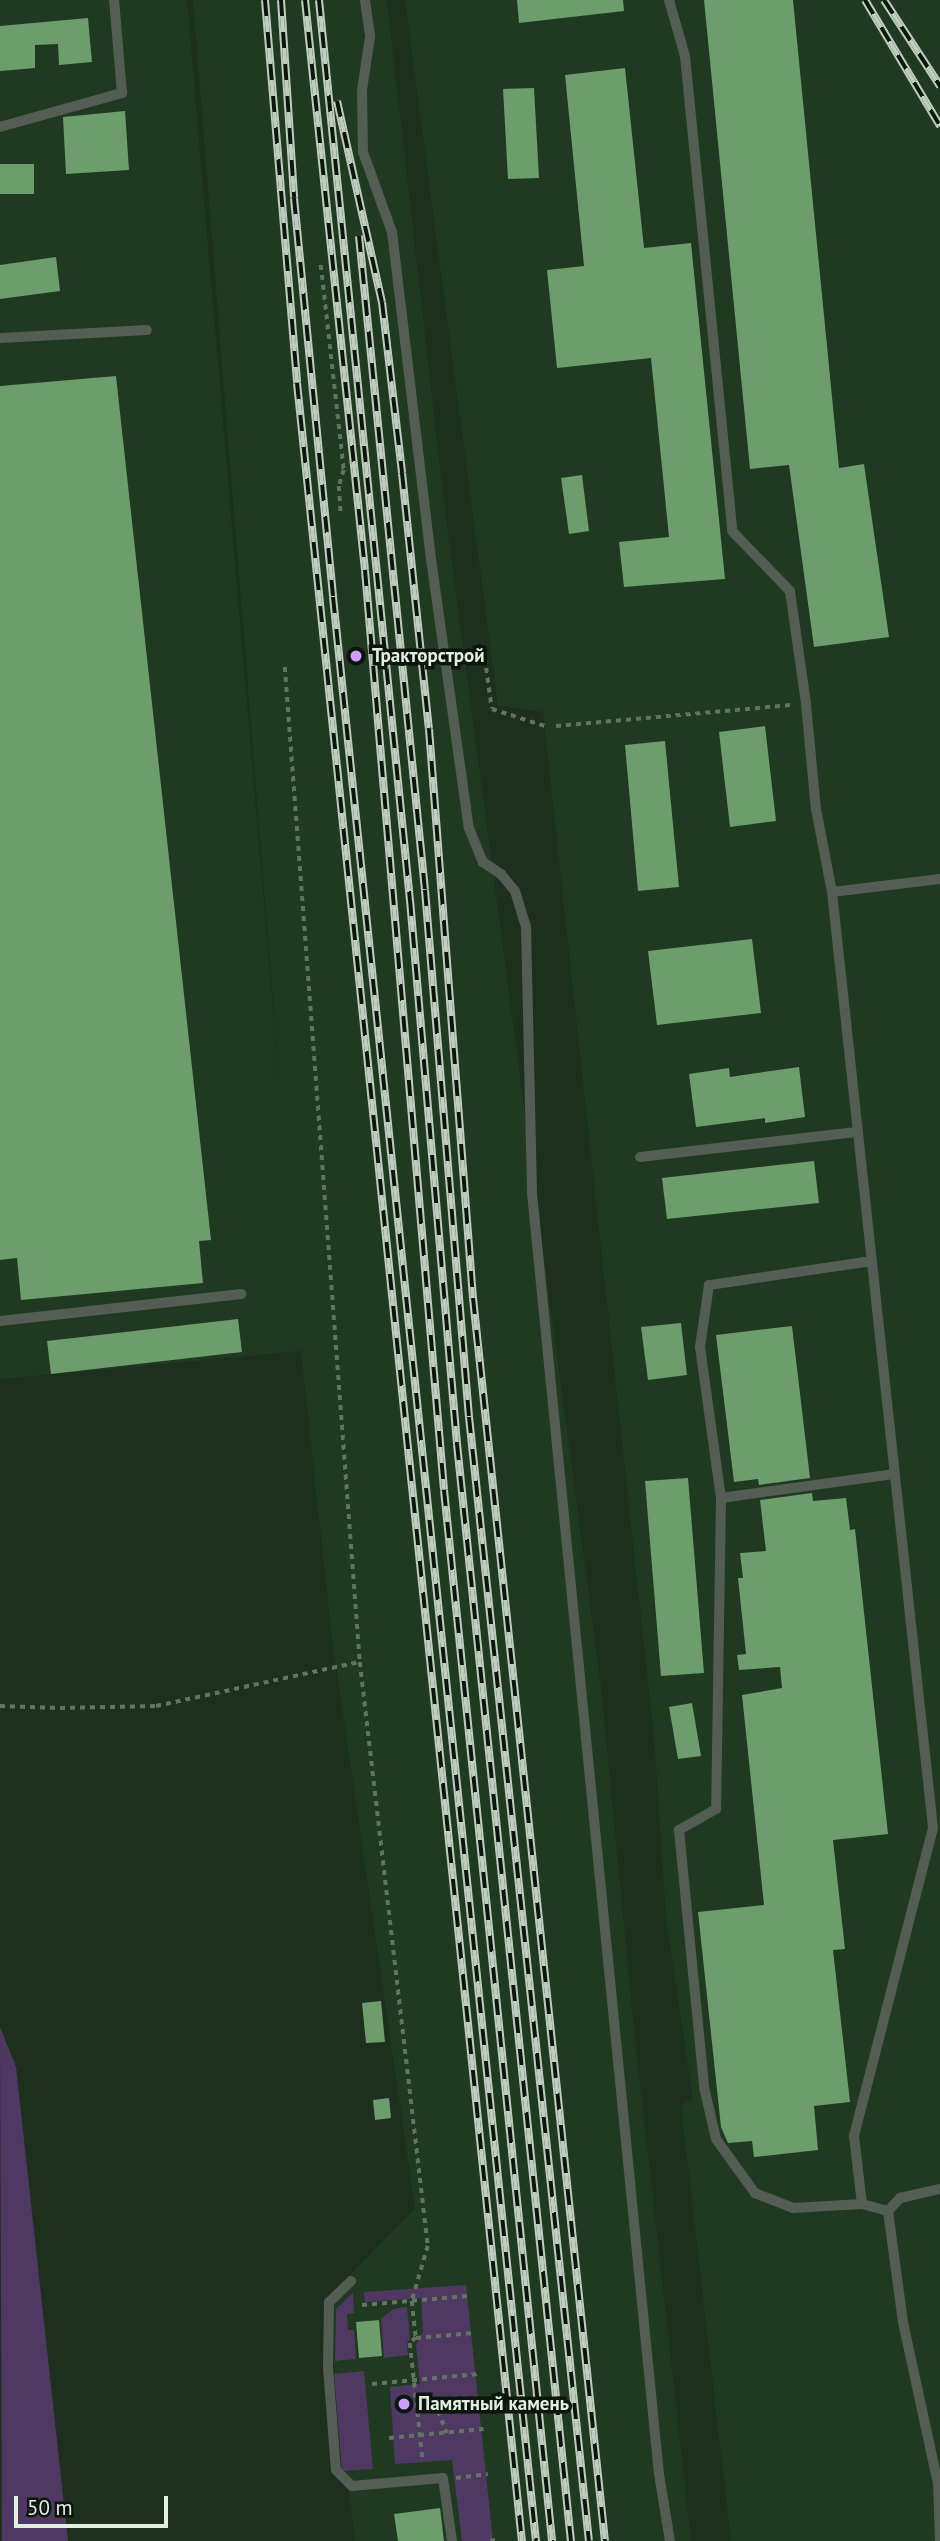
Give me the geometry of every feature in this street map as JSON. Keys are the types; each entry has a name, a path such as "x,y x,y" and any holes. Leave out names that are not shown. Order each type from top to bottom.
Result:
{"lane":[{"path":"0,127 122,93 114,0"},
{"path":"365,0 370,37 362,90 363,152 392,232 431,559 469,828 483,862 501,874 515,891 526,927 532,1193 659,2474 670,2541"},
{"path":"669,0 685,56 732,531 790,591 806,704 816,809 832,892 933,1828 854,2136 862,2204"},
{"path":"0,338 147,330"},
{"path":"832,892 940,879"},
{"path":"640,1157 857,1132"},
{"path":"872,1261 709,1285 700,1347 721,1498 716,1809 679,1830 704,2087 716,2139 755,2193 793,2208 862,2204 888,2211"},
{"path":"0,1321 241,1294"},
{"path":"721,1498 893,1474"},
{"path":"888,2211 900,2198 940,2189"},
{"path":"888,2211 903,2322 938,2484 940,2541"},
{"path":"351,2281 329,2302 328,2367 336,2470 352,2486 443,2478 452,2541"}],"path":[{"path":"321,265 344,470 339,486 341,513"},
{"path":"485,657 492,709 545,726"},
{"path":"285,667 360,1662 428,2246 412,2301 416,2338"},
{"path":"556,726 806,704"},
{"path":"0,1706 60,1709 156,1706 360,1662"},
{"path":"362,2305 469,2296"},
{"path":"423,2462 410,2343 416,2338 473,2333"},
{"path":"372,2384 478,2374"},
{"path":"417,2406 438,2411 447,2433"},
{"path":"389,2438 484,2429"},
{"path":"451,2479 488,2474"},
{"path":"490,2541 496,2540"}],"shaded area":[{"path":"0,0 187,0 281,1103 193,0 387,0 444,503 601,1687 634,2029 691,2541 355,2541 326,2300 415,2208 332,1638 301,1351 0,1379"},
{"path":"405,0 940,0 940,2541 731,2541 681,2105 693,2099 666,1917 654,1737 543,712 498,705"},
{"path":"0,2027 16,2067 68,2541 2,2541"},
{"path":"466,2285 493,2541 462,2541 452,2460 395,2464 390,2387 420,2384 416,2345 423,2332 421,2298 365,2302 364,2292"},
{"path":"353,2293 354,2313 347,2314 348,2330 354,2330 356,2359 335,2361 336,2309"},
{"path":"407,2307 410,2338 407,2343 408,2355 384,2358 381,2319 393,2309"},
{"path":"364,2371 373,2469 342,2471 334,2374"}],"building":[{"path":"517,0 623,0 624,11 519,23"},
{"path":"704,0 793,0 839,468 864,464 889,637 814,647 789,465 750,469"},
{"path":"88,18 92,62 59,65 58,44 35,45 35,68 0,71 0,26"},
{"path":"625,68 644,248 691,243 725,579 624,587 619,542 669,537 651,358 557,368 547,270 584,266 565,75"},
{"path":"534,88 539,178 508,179 503,89"},
{"path":"125,111 129,170 66,174 63,117"},
{"path":"0,164 34,164 34,194 0,194"},
{"path":"56,257 60,291 0,299 0,265"},
{"path":"116,376 211,1240 199,1241 203,1283 21,1300 17,1258 0,1260 0,386"},
{"path":"582,475 589,531 569,534 561,478"},
{"path":"765,726 776,821 730,827 719,732"},
{"path":"665,741 679,887 638,891 625,745"},
{"path":"752,939 761,1013 657,1025 648,951"},
{"path":"799,1067 805,1117 765,1123 765,1118 696,1127 689,1074 729,1068 730,1077"},
{"path":"814,1161 819,1203 667,1219 662,1178"},
{"path":"238,1319 242,1352 51,1374 47,1341"},
{"path":"681,1323 687,1375 648,1380 641,1327"},
{"path":"792,1326 810,1478 759,1485 758,1479 734,1482 716,1335"},
{"path":"688,1478 704,1673 661,1676 645,1481"},
{"path":"812,1493 813,1501 846,1498 850,1530 855,1529 888,1834 833,1840 845,1949 833,1950 850,2102 814,2106 818,2150 754,2157 752,2141 728,2143 721,2127 698,1912 764,1905 742,1695 782,1688 780,1667 739,1670 737,1655 746,1654 738,1578 743,1578 740,1553 766,1551 760,1500"},
{"path":"692,1703 701,1756 678,1759 669,1707"},
{"path":"381,2001 385,2042 366,2043 362,2003"},
{"path":"389,2098 391,2118 375,2120 373,2100"},
{"path":"379,2320 382,2356 359,2358 356,2322"},
{"path":"440,2508 444,2541 398,2541 394,2514"}],"railway":[{"path":"265,0 297,383 522,2541"},
{"path":"281,0 294,198 333,597 536,2541"},
{"path":"305,0 365,570 444,1490 552,2541"},
{"path":"319,0 410,900 457,1444 571,2541"},
{"path":"865,0 940,126"},
{"path":"884,0 940,86"},
{"path":"337,101 382,302 402,473 429,729 473,1298 605,2541"},
{"path":"359,236 425,890 469,1417 589,2541"}],"place":[{"name":"Тракторстрой","path":"356,656"},
{"name":"Памятный камень","path":"404,2404"}]}
